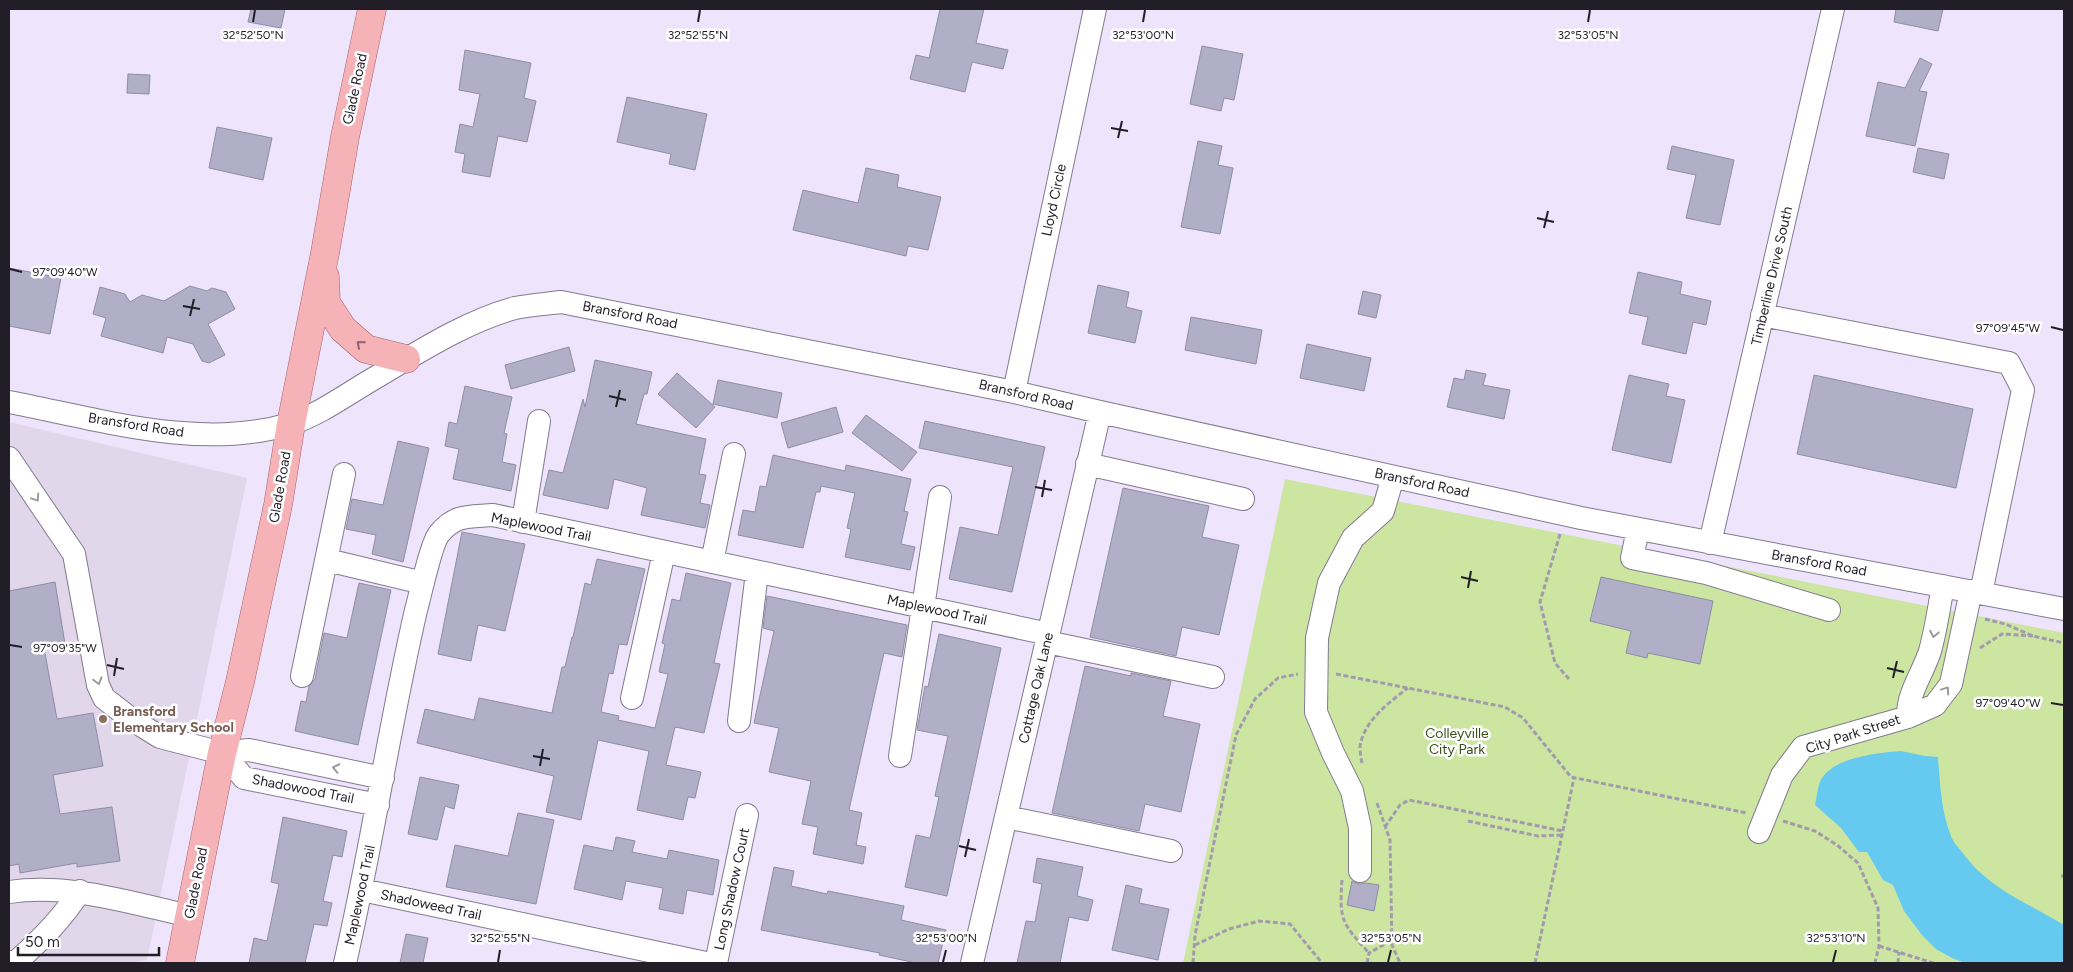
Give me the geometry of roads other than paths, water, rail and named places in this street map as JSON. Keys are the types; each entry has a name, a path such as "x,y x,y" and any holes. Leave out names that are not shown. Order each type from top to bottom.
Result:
{"main road":[{"name":"Glade Road","path":"180,963 222,753 240,682 276,514 345,137 372,9"},
{"path":"325,254 326,303 343,329 366,349 406,359"}],"street":[{"name":"Lloyd Circle","path":"1014,392 1095,9"},
{"name":"Timberline Drive South","path":"1689,569 1702,541 1762,316 1833,9"},
{"name":"Bransford Road","path":"9,402 168,433 217,435 291,424 326,407 406,359 489,317 516,308 560,302 1014,392 1564,514 2064,609"},
{"name":"City Park Street","path":"1762,316 2009,363 2024,390 1976,592 1966,615 1951,684 1935,705 1908,717 1803,747 1782,775 1767,822"},
{"name":"Cottage Oak Lane","path":"972,963 1100,412"},
{"path":"523,522 539,421"},
{"path":"712,562 734,454"},
{"path":"9,458 74,554 98,685 104,698 160,737 222,753"},
{"path":"1087,464 1243,499"},
{"path":"302,676 344,474"},
{"path":"1360,871 1360,828 1352,791 1333,753 1316,712 1317,638 1329,583 1353,538 1383,511 1393,477"},
{"path":"900,756 940,497"},
{"name":"Maplewood Trail","path":"345,963 362,890 423,583 437,536 451,522 459,518 493,515 923,607 1213,676"},
{"path":"1638,529 1632,558 1706,572 1829,610"},
{"path":"632,698 664,552"},
{"path":"327,560 423,583"},
{"path":"739,721 757,572"},
{"name":"City Park Street","path":"1908,717 1907,703 1924,670 1931,648 1942,586"},
{"name":"Shadowood Trail","path":"222,753 249,750 383,778"},
{"name":"Shadowood Trail","path":"222,753 244,778 378,805"},
{"name":"Long Shadow Court","path":"716,963 747,815"},
{"path":"1006,817 1171,851"},
{"path":"9,892 24,890 80,892 190,916"},
{"name":"Shadoweed Trail","path":"362,890 706,963"},
{"path":"9,962 16,962 40,941 62,917 80,892"}],"water":[{"path":"1901,751 1938,757 1943,807 1953,840 1984,876 2022,902 2064,925 2064,963 1965,963 1936,949 1922,935 1904,911 1893,885 1883,880 1867,852 1859,852 1841,828 1815,805 1820,782 1834,767 1868,755"}],"place":[{"name":"Bransford Elementary School","path":"103,719"}],"park label":[{"name":"Colleyville City Park","path":"1457,742"}]}
